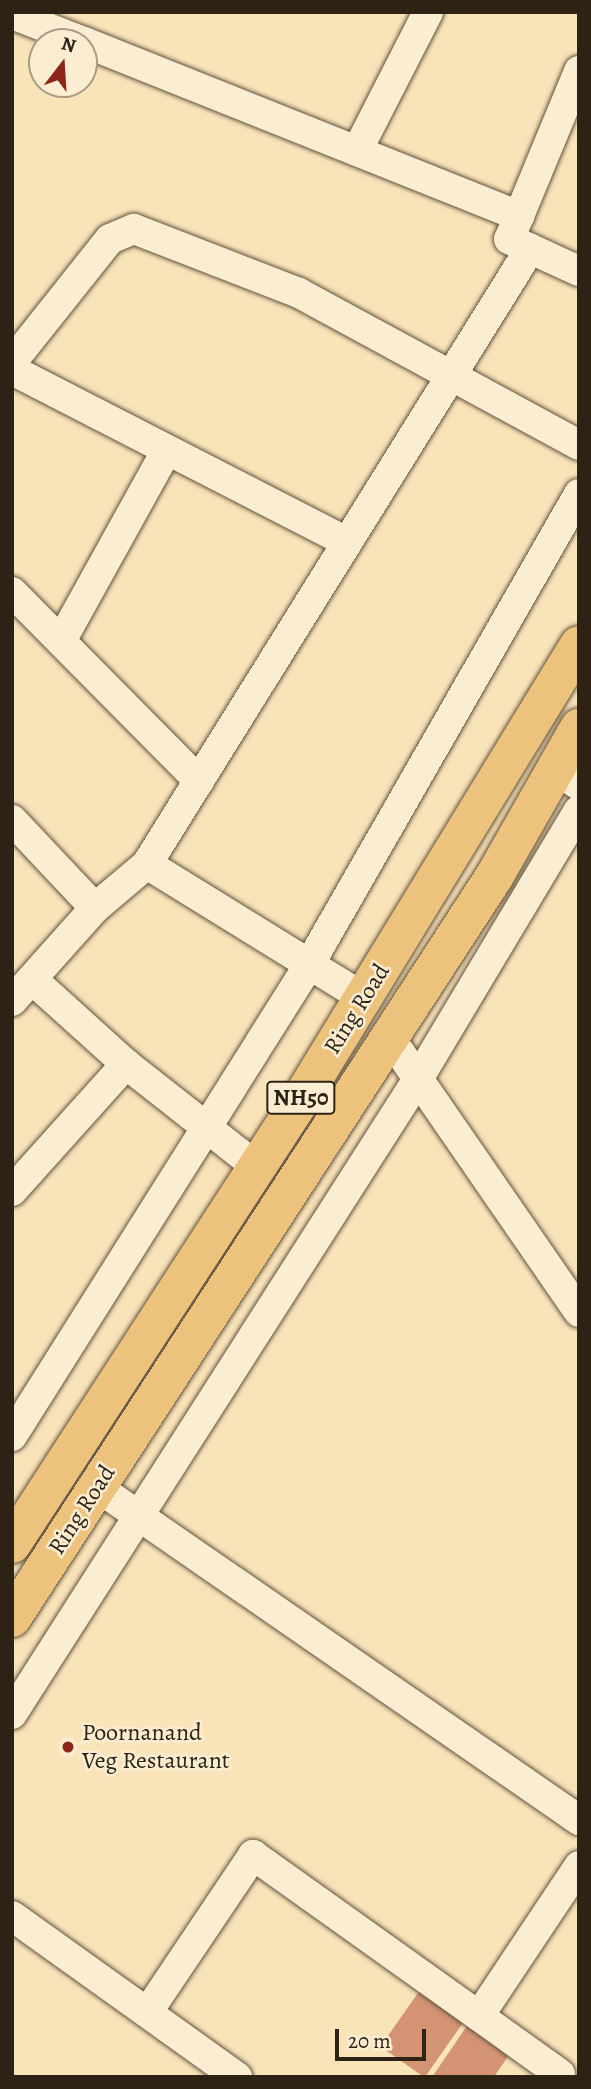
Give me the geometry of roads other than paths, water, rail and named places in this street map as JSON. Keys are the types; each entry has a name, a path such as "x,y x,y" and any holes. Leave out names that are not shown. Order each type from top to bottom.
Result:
{"highway":[{"name":"Ring Road","path":"12,1544 364,998 579,645"},
{"name":"Ring Road","path":"12,1618 390,1038 567,778 579,728"}],"street":[{"path":"12,14 48,28"},
{"path":"357,151 416,16"},
{"path":"98,48 519,216"},
{"path":"579,71 509,239 579,271"},
{"path":"12,362 110,239 134,229 299,293 579,445"},
{"path":"257,1167 126,1064 23,991 95,908 147,864 530,249"},
{"path":"12,370 347,542"},
{"path":"61,642 167,450"},
{"path":"12,1436 209,1130 309,965 579,494"},
{"path":"12,592 199,781"},
{"path":"12,1714 136,1514 418,1079 579,810"},
{"path":"12,820 95,908"},
{"path":"147,864 364,998"},
{"path":"390,1038 579,1312"},
{"path":"12,1191 126,1064"},
{"path":"97,1487 579,1820"},
{"path":"149,2010 253,1855 560,2074"},
{"path":"479,2016 579,1866"},
{"path":"12,1916 149,2010 237,2077"}],"place":[{"name":"Poornanand Veg Restaurant","path":"68,1747"}]}
